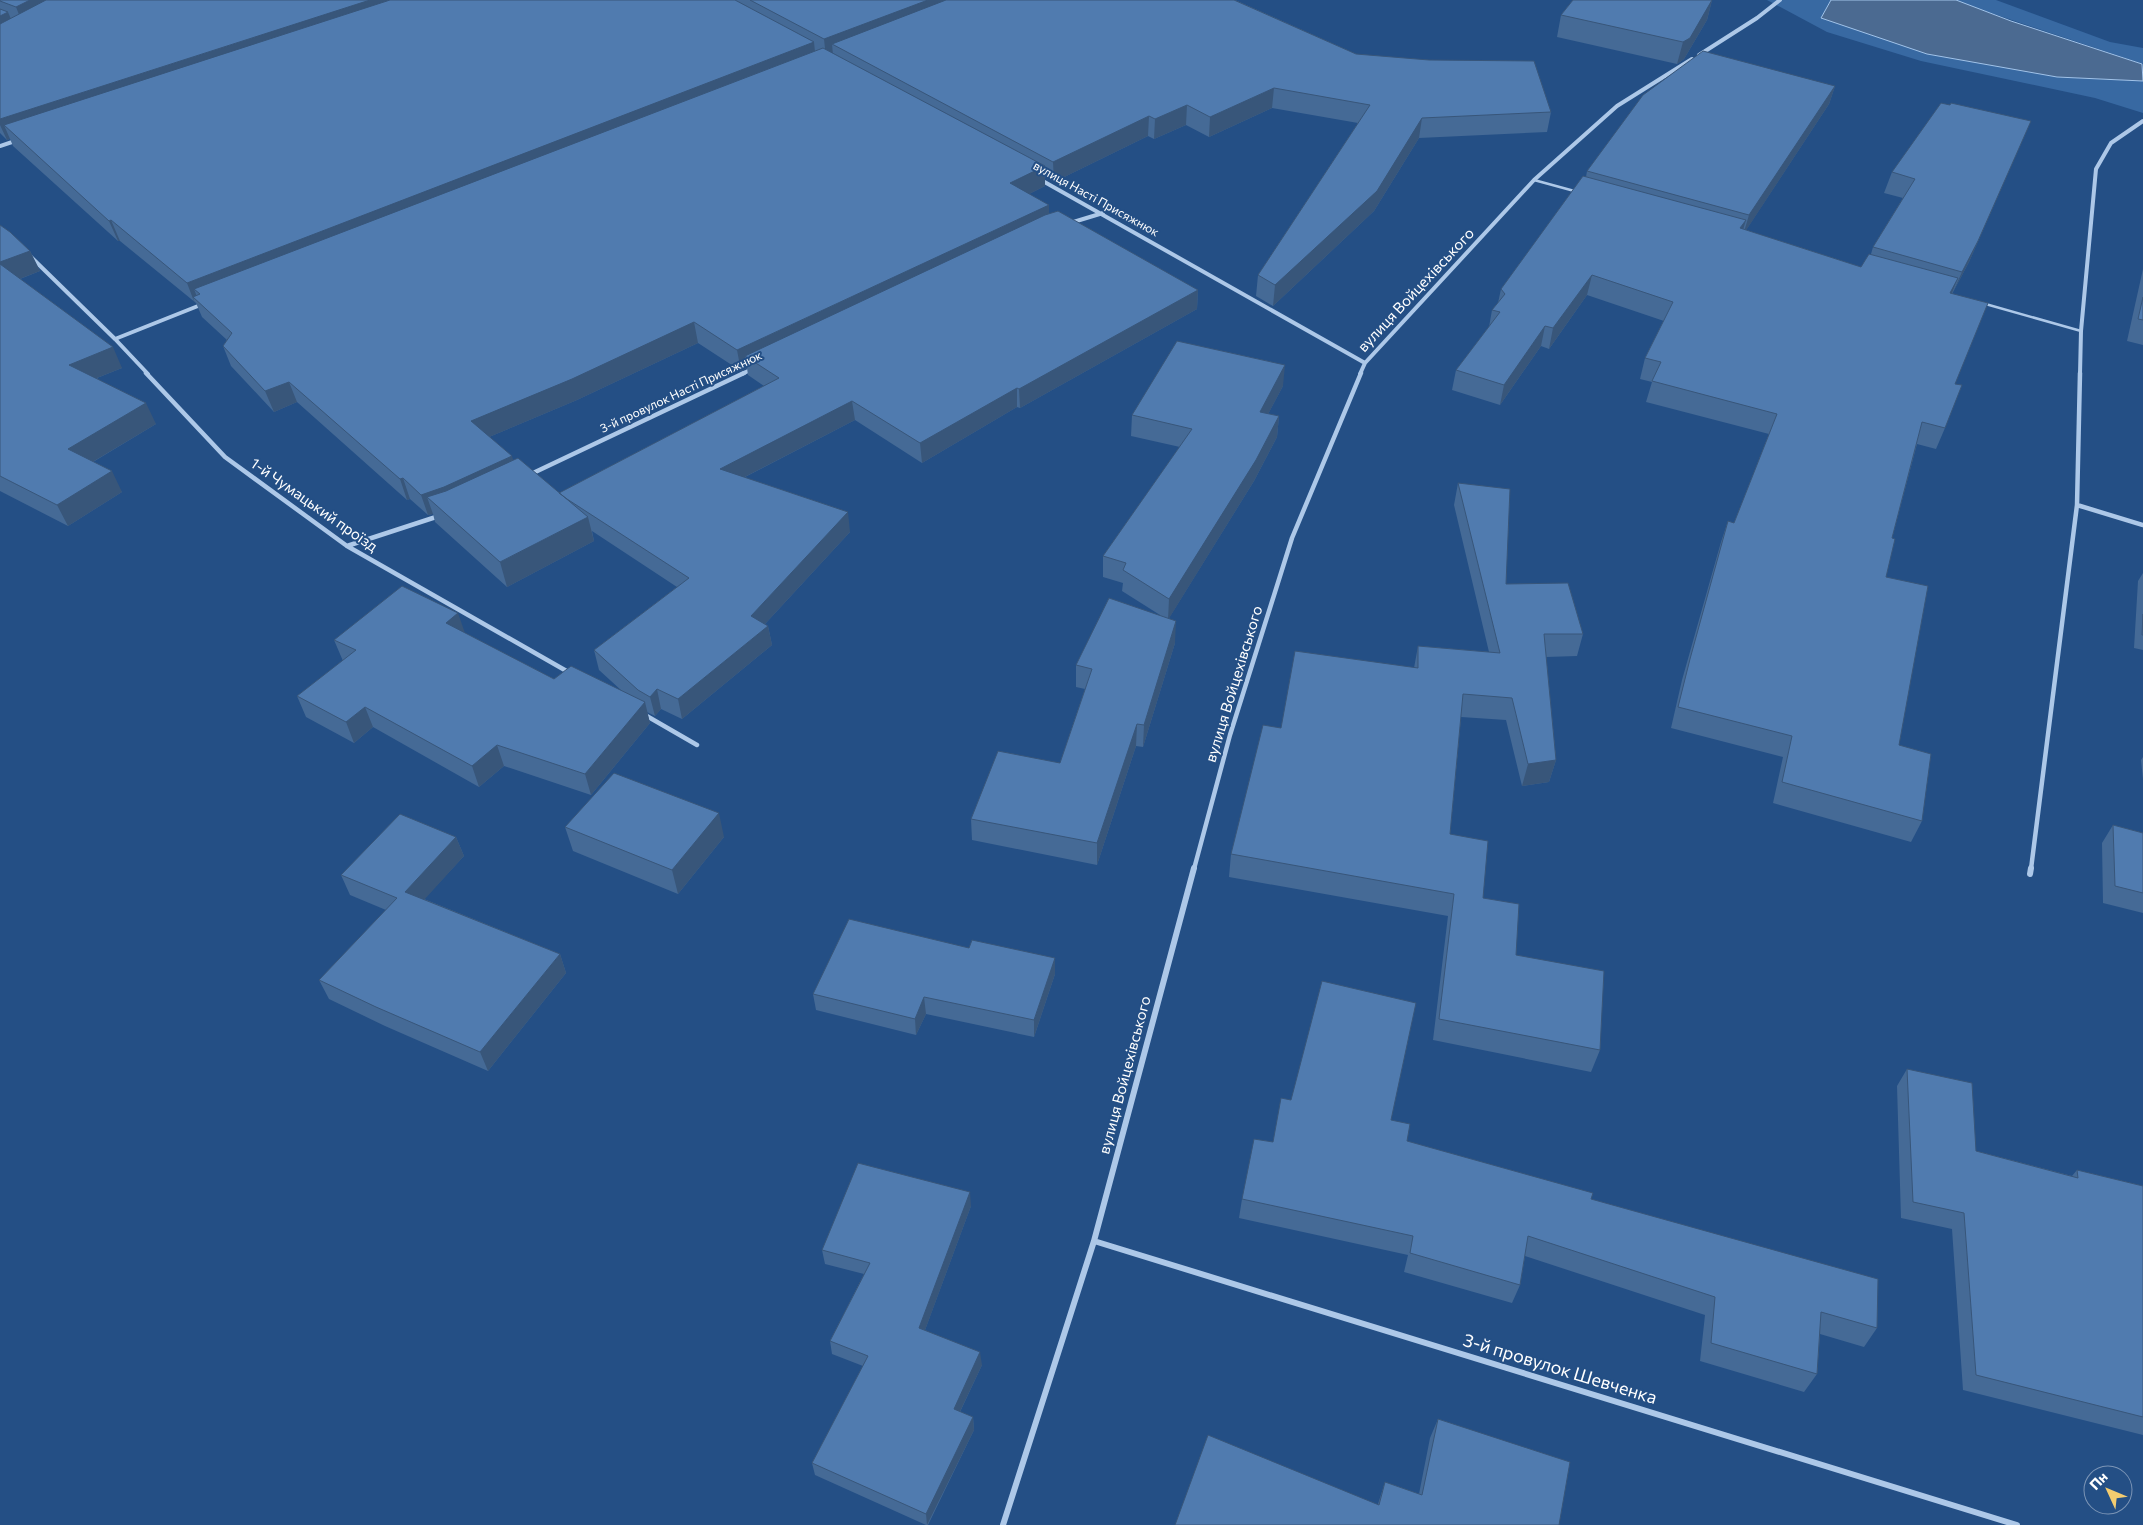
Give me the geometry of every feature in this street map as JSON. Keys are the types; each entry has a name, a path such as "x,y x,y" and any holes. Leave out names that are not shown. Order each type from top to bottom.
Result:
{"street":[{"name":"вулиця Войцехівського","path":"1003,1525 1094,1241 1233,726 1292,538 1365,363 1534,180 1617,106 1757,18 1780,0"},
{"path":"2030,874 2076,505 2081,331 2096,169 2111,143 2142,122"},
{"path":"0,146 19,139"},
{"name":"вулиця Насті Присяжнюк","path":"1033,176 1103,213 1365,363"},
{"path":"1061,225 1103,213"},
{"name":"1-й Чумацький проїзд","path":"27,253 115,339 225,457 347,546 578,677"},
{"path":"115,339 207,303"},
{"name":"3-й провулок Насті Присяжнюк","path":"524,478 757,367"},
{"path":"2076,505 2143,525"},
{"path":"347,546 443,515"},
{"path":"637,711 697,745"},
{"name":"3-й провулок Шевченка","path":"1094,1241 2017,1525"}],"lane":[{"path":"1534,180 1582,193"},
{"path":"1976,302 2081,331"}],"shaded area":[{"path":"1767,0 1831,0 1822,18 2057,77 2143,81 2143,113 2095,98 1921,61 1827,32"},
{"path":"1831,0 1956,0 2011,21 2142,64 2143,81 2057,77 1927,54 1821,18"},
{"path":"1952,0 1996,0 2110,42 2143,48 2143,64"}],"building":[{"path":"0,0 30,0 16,7"},
{"path":"46,0 370,0 0,119 0,24"},
{"path":"390,0 735,0 814,42 187,283 111,220 109,221 4,125"},
{"path":"750,0 928,0 824,39"},
{"path":"946,0 1234,0 1356,54 1429,60 1534,61 1551,112 1422,118 1377,191 1275,285 1258,275 1370,105 1274,88 1210,117 1187,105 1155,119 1149,116 1053,162 832,44"},
{"path":"1573,0 1712,0 1690,38 1683,42 1561,15"},
{"path":"0,9 8,12 0,16"},
{"path":"823,48 1045,166 1010,183 1049,205 737,350 694,322 572,379 471,421 512,456 444,487 421,495 403,478 400,479 289,382 265,391 223,346 232,333 193,297 200,294 194,289"},
{"path":"1703,51 1835,86 1749,215 1587,171 1643,95"},
{"path":"1941,103 1950,105 1951,103 2031,121 1978,241 1962,272 1873,247 1915,179 1892,172"},
{"path":"1583,176 1746,220 1740,228 1861,267 1869,254 1958,278 1950,293 1988,303 1955,384 1962,385 1945,428 1922,422 1892,538 1895,539 1886,577 1928,586 1899,745 1931,754 1922,821 1782,782 1792,736 1678,707 1728,521 1734,523 1777,414 1652,381 1661,362 1645,358 1673,302 1592,275 1553,328 1545,326 1504,385 1456,370 1500,312 1492,310 1505,294 1501,289"},
{"path":"1058,211 1198,290 920,443 852,401 720,469 848,512 751,616 768,626 678,699 657,689 650,697 638,690 594,650 689,578 559,493 779,378 745,356 1045,215"},
{"path":"0,225 10,232 30,251 0,262"},
{"path":"0,264 113,347 69,365 146,403 68,449 112,471 57,505 0,476"},
{"path":"2143,297 2143,320 2138,319"},
{"path":"1177,341 1285,365 1260,412 1279,416 1256,460 1169,599 1123,570 1126,563 1103,556 1192,429 1132,415"},
{"path":"518,458 588,517 500,562 427,497 446,491"},
{"path":"1458,483 1510,489 1506,584 1568,583 1583,634 1544,634 1556,760 1528,764 1512,698 1463,694 1450,834 1488,841 1483,898 1519,904 1516,955 1604,971 1600,1050 1439,1019 1454,894 1231,854 1263,725 1281,728 1295,651 1418,668 1418,646 1500,653"},
{"path":"402,586 458,613 446,623 554,679 571,666 645,702 585,774 497,745 472,766 365,707 346,722 297,696 356,650 334,640"},
{"path":"1109,598 1176,621 1144,725 1137,724 1097,843 971,819 998,751 1060,763 1092,669 1076,665"},
{"path":"614,773 719,813 672,870 565,827"},
{"path":"400,814 456,837 405,892 560,954 480,1052 319,980 397,898 341,875"},
{"path":"2113,825 2143,833 2143,893 2115,886"},
{"path":"849,919 969,948 972,940 1055,958 1034,1020 924,997 915,1019 813,994"},
{"path":"1322,981 1416,1003 1391,1120 1410,1124 1407,1141 1593,1193 1591,1199 1878,1279 1877,1328 1821,1312 1817,1374 1711,1343 1715,1297 1528,1236 1520,1285 1410,1253 1413,1236 1242,1199 1254,1139 1273,1142 1281,1098 1291,1100"},
{"path":"1907,1069 1972,1083 1976,1151 2078,1178 2077,1170 2143,1186 2143,1417 1976,1375 1964,1213 1913,1202"},
{"path":"858,1163 970,1192 919,1328 980,1352 954,1409 973,1417 926,1514 812,1463 868,1356 830,1341 870,1263 822,1250"},
{"path":"1438,1419 1570,1462 1559,1525 1175,1525 1208,1435 1379,1505 1385,1482 1422,1495"}]}
